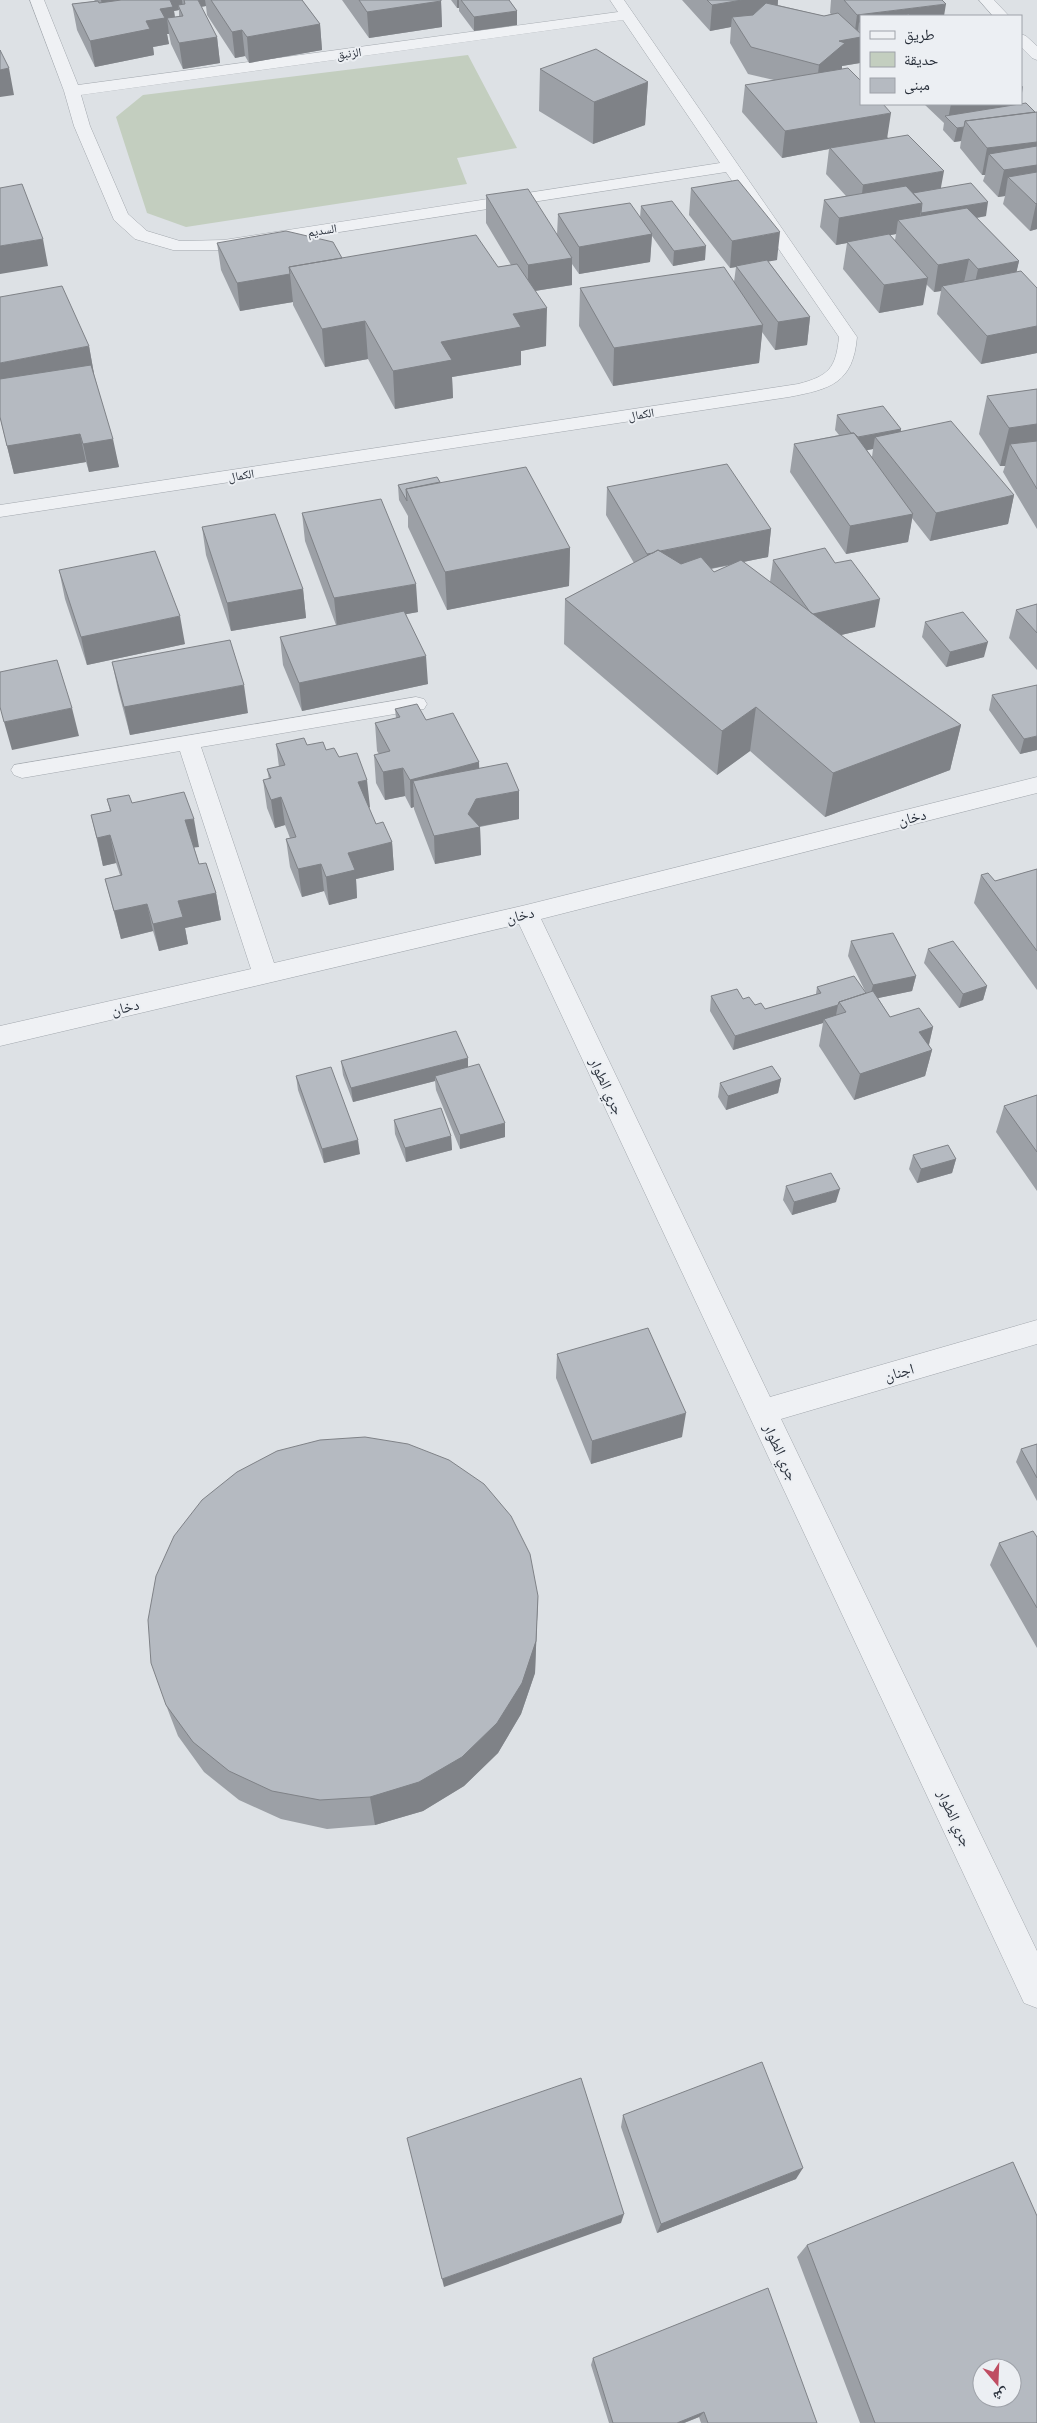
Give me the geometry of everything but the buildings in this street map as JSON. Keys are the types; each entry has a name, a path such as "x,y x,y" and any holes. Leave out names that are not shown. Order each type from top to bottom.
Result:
{"street":[{"name":"السديم","path":"37,0 72,91 82,126 120,216 141,235 179,246 224,245 730,166"},
{"path":"986,0 1000,15"},
{"name":"الزنبق","path":"72,91 622,7"},
{"name":"الكمال","path":"0,511 768,395 805,389 835,376 845,360 848,337 622,7"},
{"path":"1022,38 1037,34"},
{"path":"1022,39 1037,55"},
{"path":"22,770 416,704"},
{"path":"188,742 265,974"},
{"name":"دخان","path":"0,1036 526,914 1037,785"},
{"name":"جري الطوار","path":"526,914 1037,1990"},
{"name":"اجنان","path":"762,1412 1037,1332"}],"green space":[{"path":"468,55 517,148 457,158 467,184 186,227 147,213 116,117 143,95"}]}
